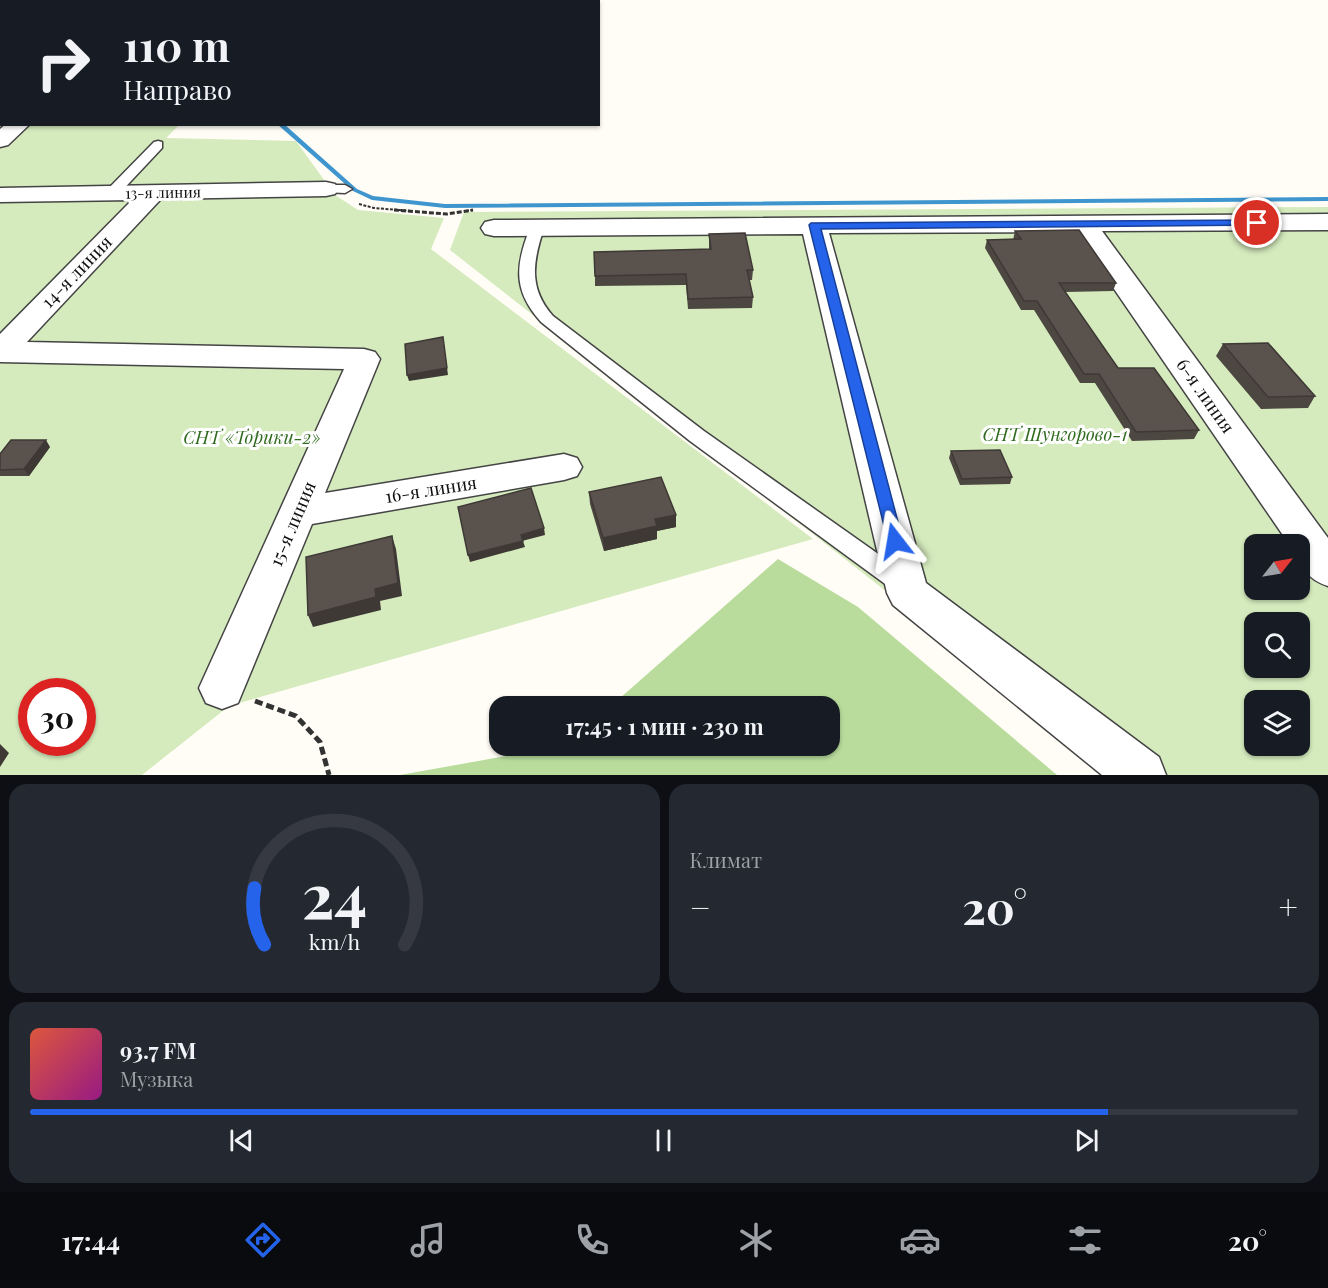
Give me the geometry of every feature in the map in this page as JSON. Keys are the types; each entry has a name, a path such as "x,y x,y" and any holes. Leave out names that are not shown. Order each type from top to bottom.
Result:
{"street":[{"path":"0,140 19,126"},
{"name":"13-я линия","path":"0,195 334,189"},
{"name":"14-я линия","path":"0,351 153,193"},
{"path":"494,228 1328,222"},
{"name":"6-я линия","path":"1083,224 1328,569"},
{"path":"814,225 907,589 1141,775"},
{"name":"15-я линия","path":"0,351 364,359 222,688"},
{"name":"16-я линия","path":"298,512 564,468"}],"lane":[{"path":"111,194 158,145"},
{"path":"537,228 530,247 529,285 533,302 547,319 697,436 907,589"}],"path":[{"path":"334,189 352,202 374,208 447,214 475,210"},
{"path":"222,688 296,716 320,742 329,775"}],"green space":[{"name":"СНТ «Торики-2»","path":"0,126 178,126 166,138 296,141 327,184 326,189 358,210 444,218 431,249 813,539 229,706 142,775 0,775"},
{"name":"СНТ Шунгорово-1","path":"1328,207 1328,775 1121,775 450,250 464,212"},
{"path":"778,559 858,607 1057,775 400,775 506,756 840,756 840,696 622,696"}],"building":[{"path":"1079,230 1116,283 1059,283 1118,368 1154,368 1199,430 1136,432 1099,374 1084,374 1037,301 1024,301 987,240 1021,239 1015,231"},
{"path":"745,233 753,270 747,270 753,297 688,299 686,274 595,276 594,252 711,249 709,234"},
{"path":"443,337 447,368 407,375 405,344"},
{"path":"1268,343 1315,396 1268,397 1223,344"},
{"path":"11,440 46,440 24,469 0,470 0,454"},
{"path":"1000,450 1012,477 962,479 951,451"},
{"path":"661,477 676,515 655,519 657,526 603,538 589,492"},
{"path":"531,488 544,528 521,535 523,541 468,555 458,507"},
{"path":"392,536 398,583 375,589 376,597 308,615 306,557"}],"waterway":[{"path":"282,126 355,190 372,198 445,206 1328,199"}],"route":[{"path":"895,541 814,225 1257,223"}]}
